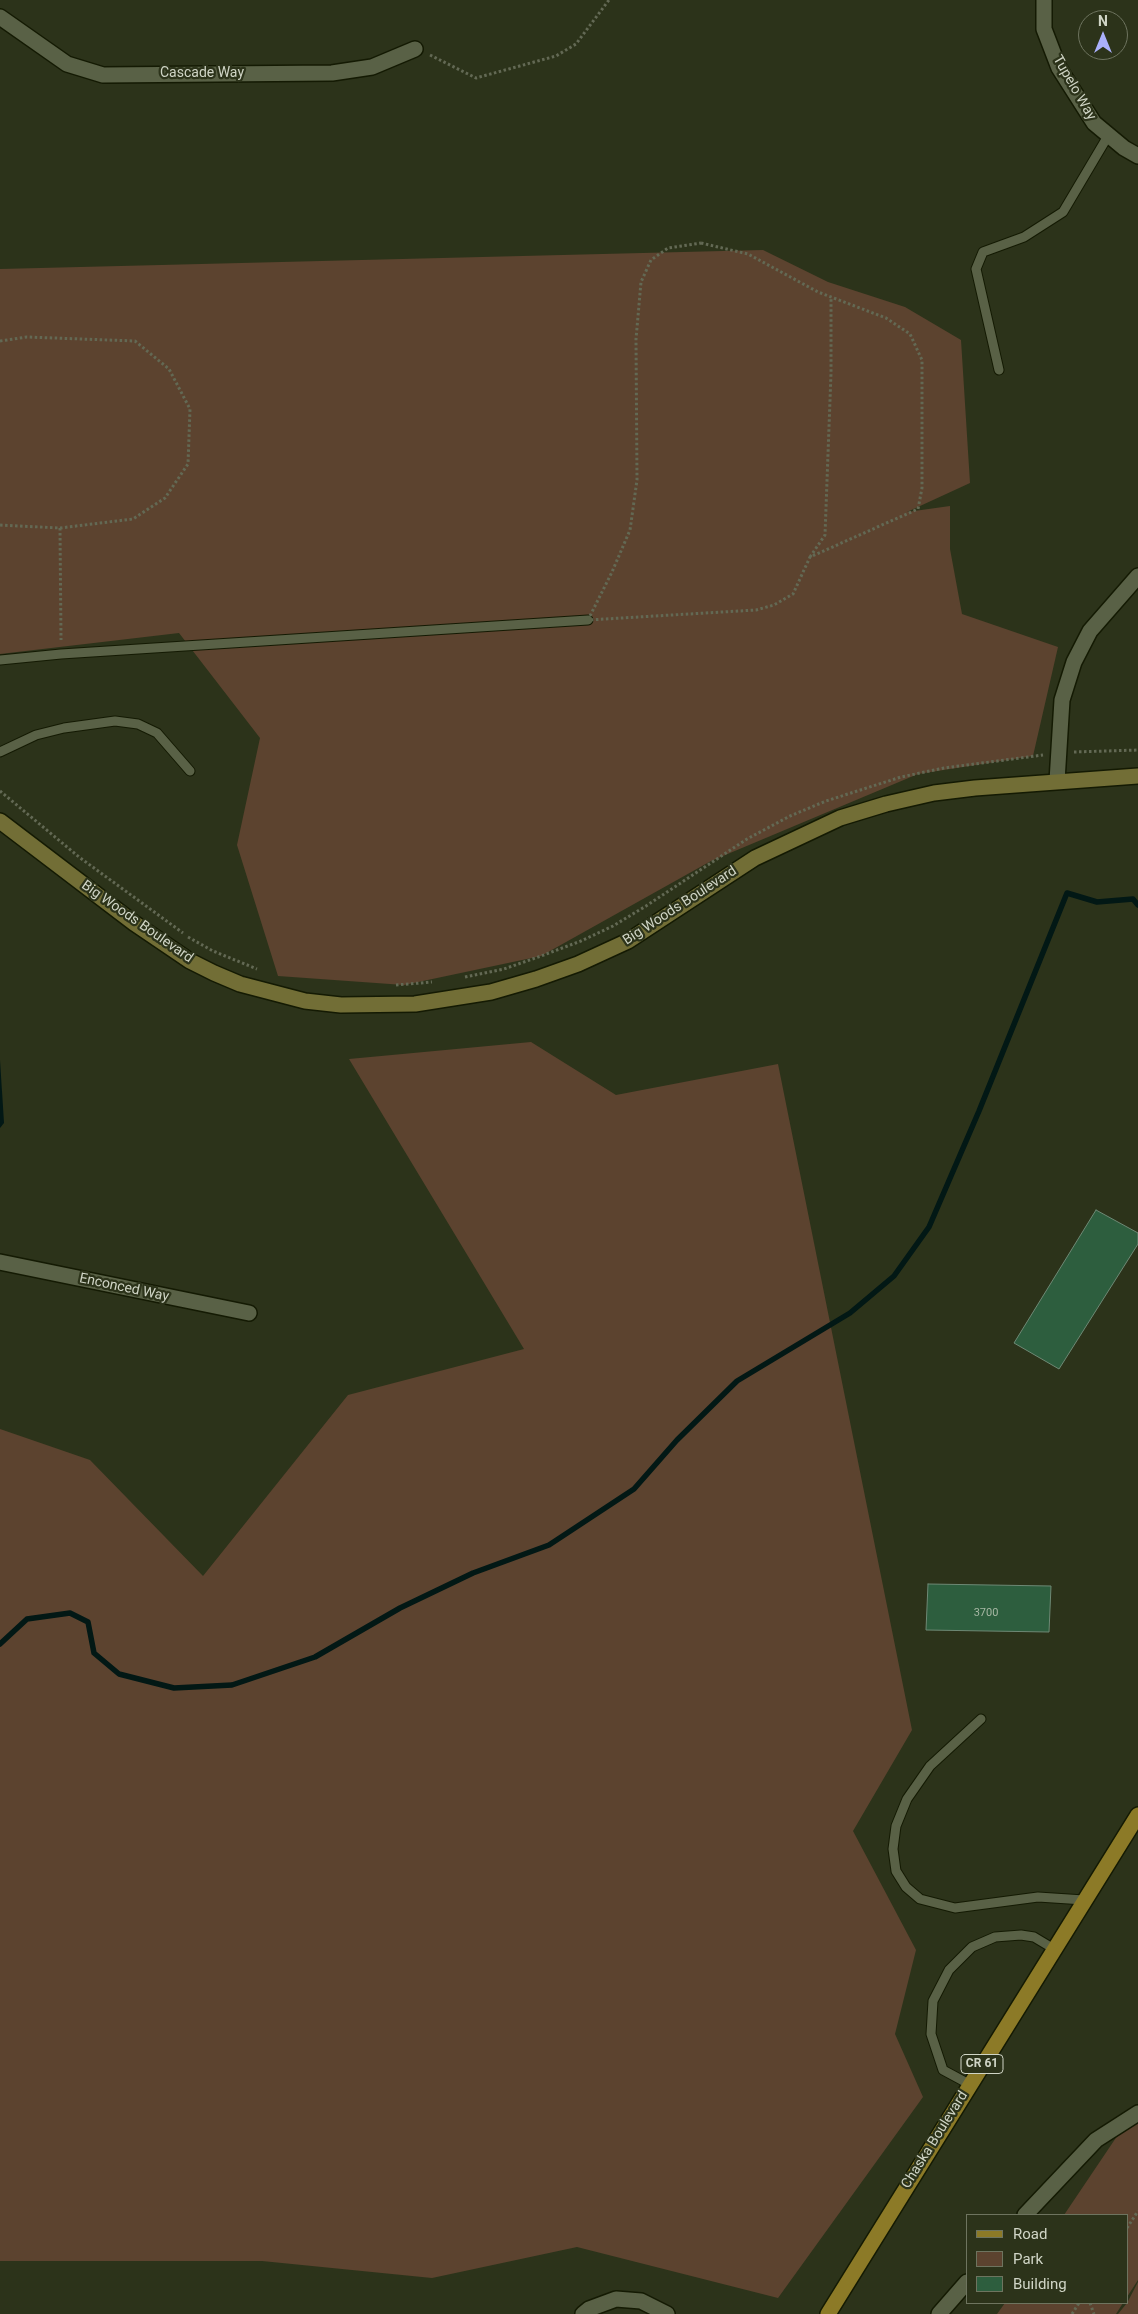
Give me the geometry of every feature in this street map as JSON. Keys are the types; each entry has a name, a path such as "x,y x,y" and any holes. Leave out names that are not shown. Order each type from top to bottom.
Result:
{"main road":[{"name":"Chaska Boulevard","path":"828,2314 1138,1814"}],"street":[{"name":"Tupelo Way","path":"1044,0 1044,29 1059,68 1094,123 1108,136 1138,156"},
{"name":"Cascade Way","path":"0,17 67,64 102,75 332,73 372,67 416,49"},
{"path":"1057,782 1062,700 1074,662 1090,631 1138,576"},
{"name":"Big Woods Boulevard","path":"0,821 134,923 190,961 214,973 240,984 305,1001 374,1006 415,1004 482,994 536,979 578,964 628,941 755,858 840,818 886,804 934,793 1138,776"},
{"name":"Enconced Way","path":"0,1262 249,1314"},
{"path":"1026,2214 1096,2140 1138,2113"},
{"path":"940,2314 966,2283"},
{"path":"582,2314 589,2309 616,2299 641,2301 667,2314"}],"lane":[{"path":"999,370 976,269 983,252 1024,237 1062,212 1108,136"},
{"path":"0,660 61,654 588,620"},
{"path":"0,752 45,733 82,724 115,721 138,724 157,733 190,771"},
{"path":"981,1719 930,1766 906,1800 896,1826 893,1849 896,1871 906,1887 920,1899 955,1908 1038,1897 1084,1900"},
{"path":"969,2084 943,2070 931,2034 933,2001 949,1970 972,1947 995,1937 1020,1935 1034,1937 1054,1949"}],"path":[{"path":"416,49 476,78 483,77 556,56 576,44 609,0"},
{"path":"810,557 918,509 922,488 922,360 910,334 886,318 818,292 748,254 701,242 668,248 651,260 642,282 636,339 637,480 630,530 588,620 756,610 774,605 793,594 810,557 825,536 831,374 831,297"},
{"path":"0,341 27,337 135,341 169,369 190,409 188,464 165,498 134,519 60,528 0,525"},
{"path":"60,528 61,654"},
{"path":"457,978 504,968 581,941 646,906 747,839 790,816 826,800 918,774 1058,754 1138,750"},
{"path":"0,791 79,857 187,936 213,951 260,970"},
{"path":"389,986 441,981"},
{"path":"1128,2226 1138,2211"}],"green space":[{"path":"763,250 828,282 905,307 961,340 970,483 907,512 950,506 950,549 962,614 1058,647 1033,756 918,774 711,861 541,956 404,985 278,976 237,845 260,738 179,633 0,654 0,269"},
{"path":"531,1042 616,1095 778,1064 912,1730 853,1831 916,1950 895,2034 923,2097 778,2298 577,2247 432,2278 262,2261 0,2261 0,1429 90,1460 203,1576 348,1395 524,1349 349,1059"},
{"path":"1138,2105 1138,2280 1128,2295 1128,2214 1065,2214"},
{"path":"1138,2282 1138,2314 1118,2314 1128,2304"},
{"path":"1004,2304 1122,2304 1116,2314 997,2314"}],"water":[{"path":"0,1060 4,1123 0,1128"}],"building":[{"path":"1096,1210 1138,1233 1138,1244 1059,1369 1014,1343"},
{"path":"928,1584 1051,1586 1049,1632 926,1630"}],"waterway":[{"path":"0,1644 27,1619 70,1613 88,1622 94,1653 119,1674 174,1688 232,1685 315,1657 400,1608 473,1573 549,1545 634,1489 677,1440 737,1381 850,1313 894,1276 929,1227 979,1111 1067,893 1097,902 1133,899 1138,905"}]}
